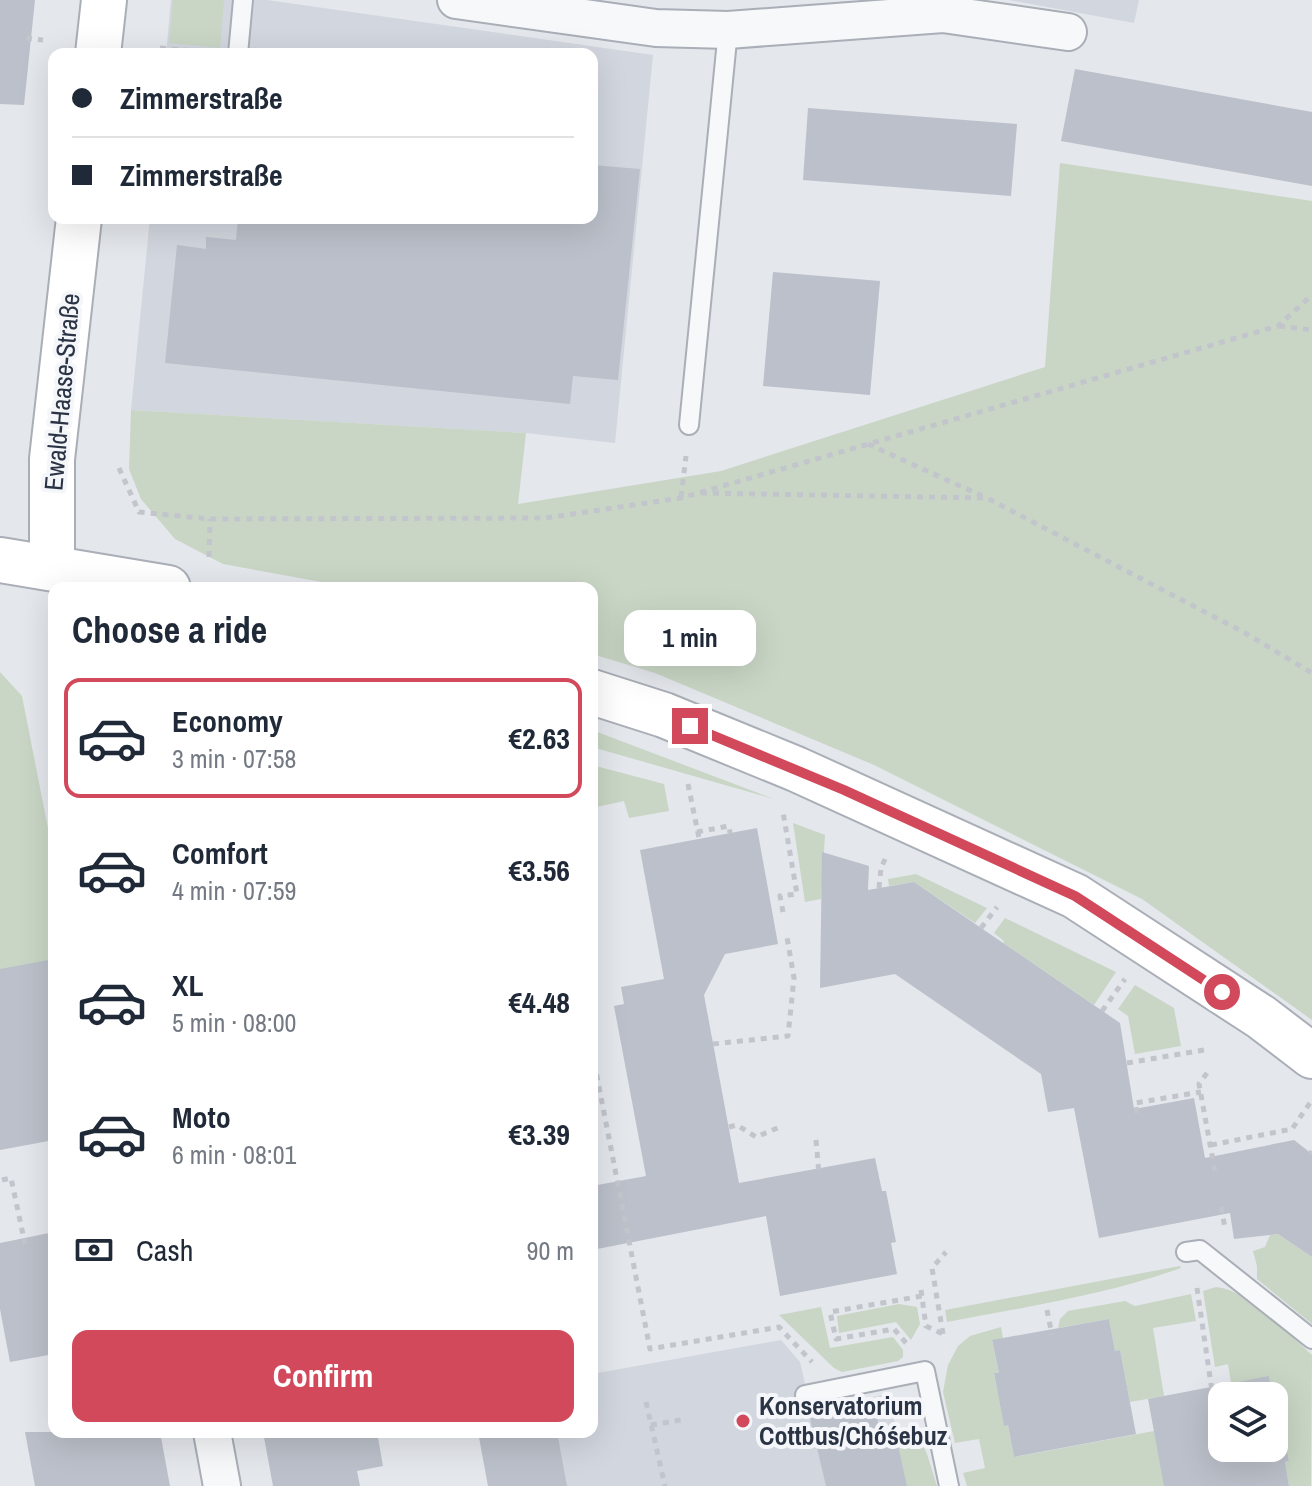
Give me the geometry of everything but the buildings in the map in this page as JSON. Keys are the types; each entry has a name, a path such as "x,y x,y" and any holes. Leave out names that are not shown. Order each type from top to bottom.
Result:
{"street":[{"path":"99,48 104,0"},
{"path":"456,0 656,28 728,30 943,14 1068,32"},
{"name":"Ewald-Haase-Straße","path":"54,577 52,459 78,224"},
{"path":"0,560 54,577 106,582"},
{"path":"598,694 664,715 796,769 1075,896 1261,1017 1312,1056"},
{"path":"213,1438 222,1486"}],"lane":[{"path":"239,48 243,0"},
{"path":"689,425 728,30"},
{"path":"1186,1252 1200,1250 1312,1339"},
{"path":"805,1395 925,1371 949,1486"}],"path":[{"path":"26,38 43,40"},
{"path":"1278,326 1312,295"},
{"path":"119,468 139,512 210,519 545,518 681,498 1278,326 1312,330"},
{"path":"681,498 689,425"},
{"path":"866,444 987,498 1245,633 1312,673"},
{"path":"692,493 987,498"},
{"path":"209,557 210,519"},
{"path":"688,784 700,843"},
{"path":"783,811 797,894 780,896 783,912"},
{"path":"697,832 729,826 730,833"},
{"path":"879,888 881,868 887,856"},
{"path":"981,928 998,907"},
{"path":"713,1044 788,1036 794,978 787,937"},
{"path":"1102,1011 1130,972"},
{"path":"1127,1063 1204,1050"},
{"path":"1207,1073 1199,1084 1216,1177"},
{"path":"598,1082 650,1349 779,1327 835,1389"},
{"path":"1137,1113 1135,1103 1201,1092"},
{"path":"1211,1145 1292,1129 1312,1100"},
{"path":"729,1127 737,1125 756,1137 782,1126"},
{"path":"816,1140 819,1174"},
{"path":"2,1180 11,1178 25,1244"},
{"path":"1221,1207 1226,1240"},
{"path":"907,1344 894,1329 836,1339 830,1312 922,1293 926,1326 943,1334 932,1268 946,1252"},
{"path":"1195,1279 1211,1382"},
{"path":"1047,1310 1052,1335"},
{"path":"635,1333 646,1331"},
{"path":"646,1402 665,1486"},
{"path":"651,1425 681,1420"}],"shaded area":[{"path":"171,0 267,0 653,55 615,443 526,433 131,410 149,224 598,224 598,48 167,48"},
{"path":"1009,0 1139,0 1134,23"},
{"name":"Konservatorium Cottbus/Chóśebuz","path":"781,1340 800,1362 811,1410 888,1394 909,1486 530,1486 520,1438 598,1438 598,1373"}],"green space":[{"path":"173,0 224,0 220,48 169,43"},
{"path":"1060,163 1312,201 1312,1020 1142,899 874,765 655,673 598,656 598,582 321,582 223,564 175,539 141,499 129,469 131,410 526,433 518,504 721,471 1045,367"},
{"path":"0,672 22,696 48,828 48,1010 0,1020"},
{"path":"598,732 774,799 598,749"},
{"path":"598,767 664,784 669,811 629,818 624,801 598,807"},
{"path":"793,823 825,835 821,899 805,902"},
{"path":"916,874 987,908 975,923 914,882 889,886 888,879"},
{"path":"1005,918 1116,972 1094,1005 1003,943 994,933"},
{"path":"1135,985 1174,1008 1181,1046 1135,1054 1128,1016 1118,1009"},
{"path":"1278,1234 1312,1257 1312,1324 1257,1279 1253,1251 1265,1247 1270,1235"},
{"path":"1180,1266 1094,1293 947,1322 945,1310"},
{"path":"1216,1287 1242,1296 1279,1324 1312,1355 1311,1486 1289,1486 1285,1462 1289,1461 1288,1382 1270,1382 1269,1377 1231,1382 1228,1364 1215,1367 1203,1291"},
{"path":"1191,1294 1196,1321 1153,1328 1164,1396 1130,1402 1120,1350 1115,1351 1109,1319 1058,1328 1060,1319 1068,1311 1125,1301 1135,1306"},
{"path":"899,1304 917,1307 920,1324 911,1340 896,1322 839,1333 837,1316"},
{"path":"821,1307 830,1348 893,1337 903,1350 903,1357 898,1361 842,1372 834,1368 779,1315"},
{"path":"1001,1327 1003,1338 992,1341 999,1373 994,1374 1014,1457 1154,1431 1169,1486 967,1486 963,1473 985,1468 979,1439 955,1443 943,1392 948,1365 958,1346 970,1336"},
{"path":"914,1426 937,1486 907,1486 897,1441 898,1431"}],"place":[{"name":"Konservatorium Cottbus/Chóśebuz","path":"743,1421"}],"route":[{"path":"690,726 844,790 1075,896 1222,992"}]}
